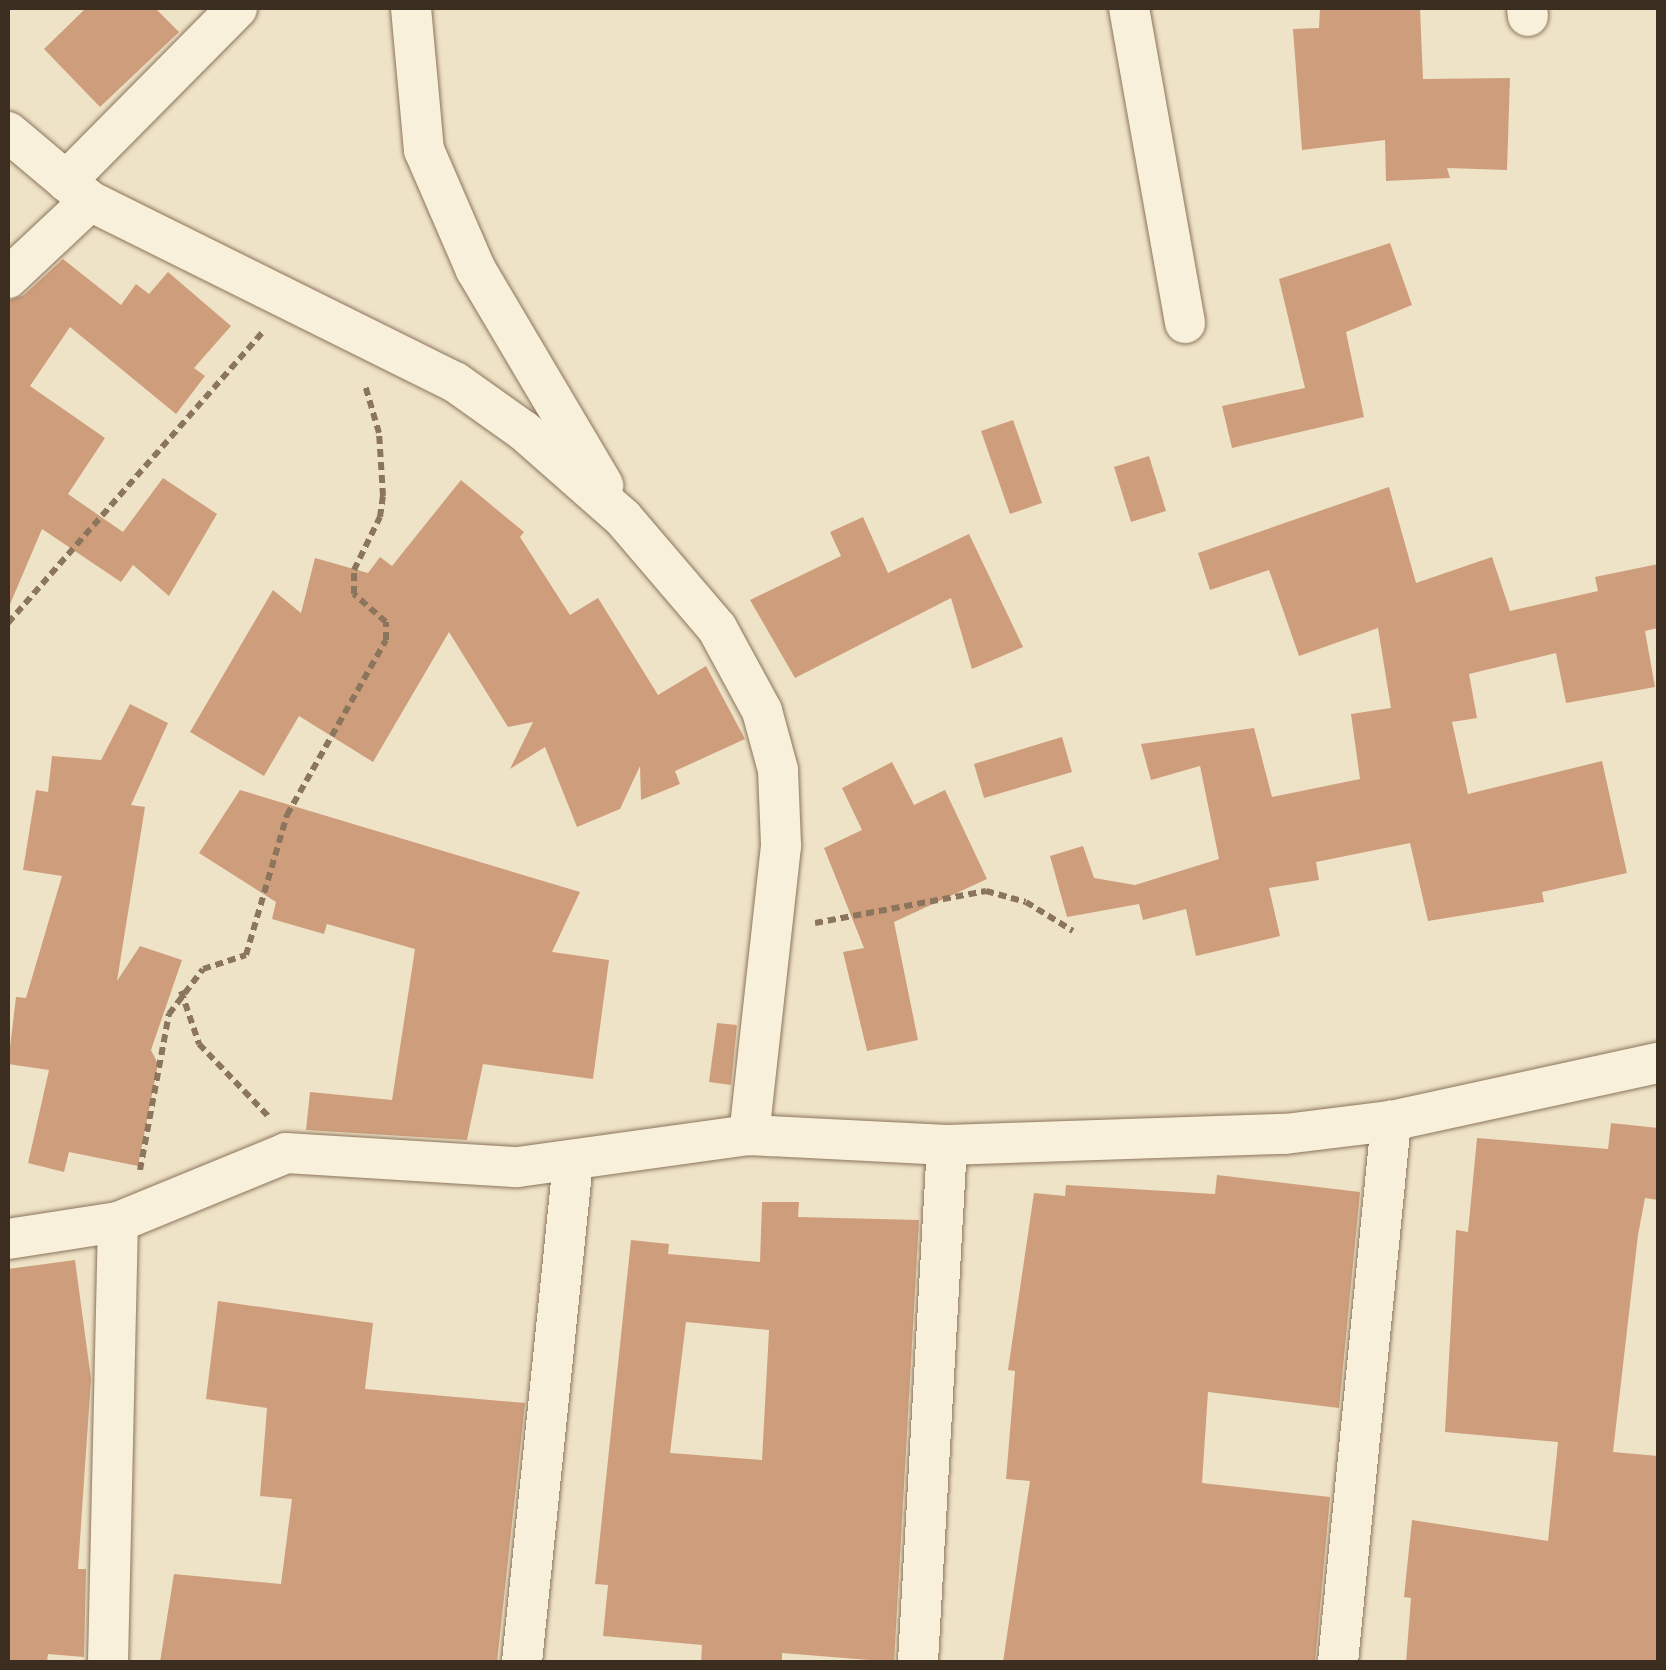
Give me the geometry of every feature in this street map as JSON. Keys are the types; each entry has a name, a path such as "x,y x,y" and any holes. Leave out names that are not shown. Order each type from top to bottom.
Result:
{"street":[{"path":"8,278 237,8"},
{"path":"412,8 424,150 476,270 623,518"},
{"path":"1128,8 1185,323"},
{"path":"8,132 78,191 455,382 524,431 623,518 717,628 762,711 778,770 781,846 749,1135"},
{"path":"8,1239 124,1218 240,1168 308,1151 499,1167 574,1162 749,1135 947,1145 1285,1134 1391,1121 1658,1063"},
{"path":"1338,1662 1391,1121"},
{"path":"918,1662 947,1145"},
{"path":"522,1662 574,1162"},
{"path":"108,1662 124,1218"}],"path":[{"path":"8,623 291,300"},
{"path":"124,1218 169,1014 181,992 203,969 246,955 288,816 386,640 386,622 354,594 356,563 380,517 384,469 347,328"},
{"path":"769,932 986,892 1026,902 1073,931"},
{"path":"181,992 212,1060 308,1151"}],"building":[{"path":"86,8 155,8 179,32 100,107 44,49"},
{"path":"1320,8 1420,8 1423,79 1510,78 1507,170 1447,168 1450,178 1386,181 1385,140 1302,150 1293,29 1319,28"},
{"path":"1390,243 1412,305 1346,332 1364,417 1232,448 1222,406 1305,388 1279,279"},
{"path":"63,259 121,305 136,284 149,294 168,272 231,326 194,368 205,376 176,414 70,327 30,386 105,438 68,494 123,532 163,478 217,514 169,596 133,565 121,582 42,529 8,609 8,301 24,295"},
{"path":"1013,420 1042,503 1010,514 981,431"},
{"path":"1149,456 1166,511 1131,522 1114,467"},
{"path":"461,480 524,532 520,537 570,615 598,598 658,695 706,666 745,739 675,771 680,784 641,800 640,766 620,809 577,827 545,747 510,769 533,722 508,727 449,632 373,762 299,716 264,776 190,732 273,590 301,613 315,558 368,573 380,557 392,566"},
{"path":"1389,487 1416,583 1492,557 1510,611 1598,591 1595,577 1658,564 1658,628 1645,631 1655,687 1566,703 1556,653 1469,674 1477,718 1452,722 1468,794 1602,761 1627,873 1542,892 1544,902 1428,921 1410,843 1316,862 1319,880 1269,888 1280,936 1196,956 1186,909 1143,920 1139,904 1067,917 1050,856 1083,846 1094,878 1135,885 1219,859 1200,766 1151,780 1141,744 1254,728 1272,797 1360,779 1351,714 1391,708 1378,628 1299,656 1269,570 1210,590 1198,553"},
{"path":"863,517 888,573 969,534 1023,647 972,669 951,598 795,678 750,600 841,556 830,532"},
{"path":"130,704 168,723 131,805 145,807 117,981 140,946 182,960 151,1050 158,1064 138,1166 69,1152 64,1172 28,1163 49,1070 8,1064 16,997 26,998 62,876 23,870 36,790 48,792 52,756 101,760"},
{"path":"1062,737 1072,772 984,798 974,764"},
{"path":"892,762 914,805 945,790 987,879 894,922 918,1040 867,1051 843,952 864,948 824,848 862,830 842,788"},
{"path":"240,790 580,892 552,952 609,960 593,1079 483,1064 467,1140 306,1130 310,1092 392,1100 415,949 327,924 324,934 272,919 276,902 199,853"},
{"path":"717,1023 737,1025 731,1085 709,1082"},
{"path":"1611,1123 1658,1128 1658,1200 1645,1198 1638,1235 1613,1452 1658,1456 1658,1662 1406,1662 1411,1598 1404,1597 1412,1520 1548,1541 1558,1442 1445,1432 1456,1230 1468,1232 1477,1138 1608,1149"},
{"path":"1217,1175 1360,1192 1339,1408 1208,1392 1202,1483 1330,1497 1315,1662 1003,1662 1030,1481 1006,1479 1015,1371 1008,1370 1034,1193 1065,1196 1066,1185 1215,1194"},
{"path":"762,1202 799,1202 798,1217 919,1220 894,1662 782,1653 782,1662 701,1662 702,1645 603,1636 608,1585 595,1584 631,1240 669,1244 668,1254 760,1262","holes":["686,1322 769,1330 762,1460 670,1453"]},
{"path":"75,1260 91,1379 78,1569 86,1569 84,1657 48,1654 47,1662 8,1662 8,1269"},
{"path":"218,1301 373,1323 365,1389 525,1403 497,1662 160,1662 174,1574 281,1584 292,1499 260,1496 267,1408 206,1399"}]}
